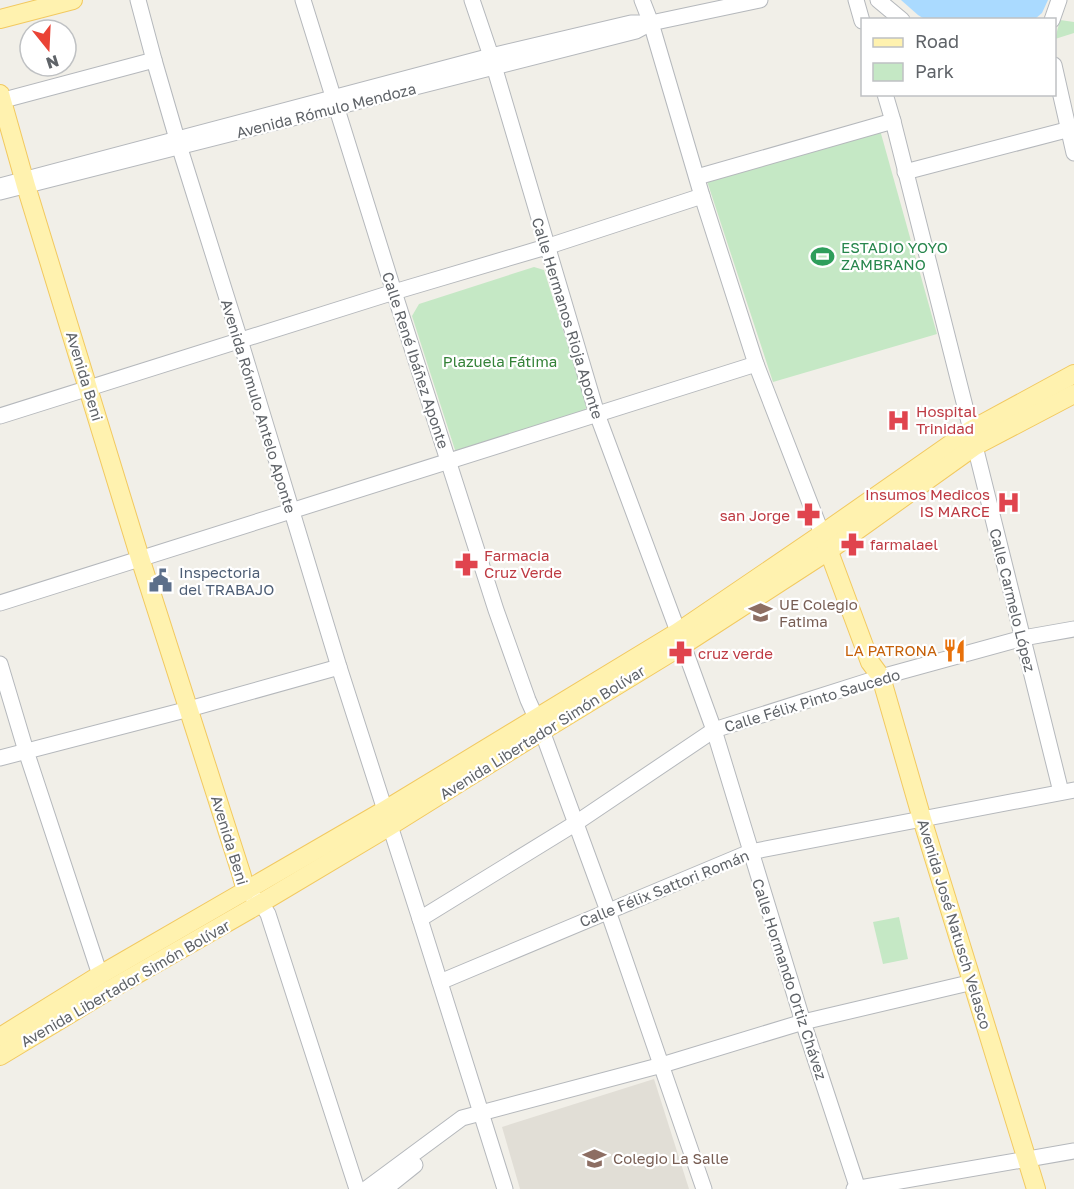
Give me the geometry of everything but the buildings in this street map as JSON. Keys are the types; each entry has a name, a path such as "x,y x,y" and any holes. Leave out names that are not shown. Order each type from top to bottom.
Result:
{"main road":[{"path":"0,19 73,0"},
{"name":"Avenida Beni","path":"1,98 13,186"},
{"name":"Avenida Beni","path":"0,135 13,186 83,391 183,710 227,871 235,883 246,891"},
{"name":"Avenida Libertador Simón Bolívar","path":"0,1056 261,903 387,818 681,639 973,438 1074,374"},
{"name":"Avenida Libertador Simón Bolívar","path":"973,438 1074,394"},
{"name":"Avenida José Natusch Velasco","path":"825,542 876,679 1022,1160 1036,1189"},
{"name":"Avenida Libertador Simón Bolívar","path":"0,1037 100,975 246,891 387,818"},
{"name":"Avenida José Natusch Velasco","path":"1022,1160 1025,1189"}],"street":[{"name":"Avenida Rómulo Antelo Aponte","path":"138,0 178,143 339,667 505,1189"},
{"name":"Calle René Ibáñez Aponte","path":"303,0 496,610 609,910 704,1189"},
{"name":"Calle Hermanos Rioja Aponte","path":"472,0 493,62 597,414 681,639"},
{"path":"642,0 756,364 825,542"},
{"name":"Avenida Rómulo Mendoza","path":"13,186 493,62 636,32 651,24 760,0"},
{"path":"856,0 861,18"},
{"path":"878,0 900,18"},
{"path":"1053,18 1059,0"},
{"path":"1,98 153,60"},
{"path":"1056,73 1071,129 1074,153"},
{"name":"Calle Carmelo López","path":"886,96 1023,638 1067,791"},
{"path":"697,177 892,121"},
{"path":"905,172 1071,129"},
{"path":"0,416 394,292 546,247 702,196"},
{"path":"0,603 756,364"},
{"name":"Calle Félix Pinto Saucedo","path":"420,919 576,823 714,730 876,679 1023,638 1074,629"},
{"name":"Calle Hormando Ortiz Chávez","path":"681,639 714,730 750,852 857,1189"},
{"path":"0,664 26,751 100,975"},
{"path":"0,758 339,667"},
{"name":"Calle Félix Sattori Román","path":"440,982 750,852 1067,791"},
{"path":"246,891 261,903 268,914 357,1189"},
{"path":"366,1189 462,1118 662,1065 803,1022 968,983"},
{"path":"384,1189 481,1113"},
{"path":"857,1189 1074,1151"}],"shaded area":[{"name":"Colegio La Salle","path":"654,1079 689,1189 520,1189 502,1127"}],"green space":[{"path":"1060,20 1074,22 1074,33 1056,39"},
{"name":"ESTADIO YOYO ZAMBRANO","path":"880,130 937,334 773,382 706,178"},
{"name":"Plazuela Fátima","path":"534,267 544,270 587,406 583,414 463,453 455,450 412,316 419,304"},
{"path":"899,917 908,959 883,964 873,922"}],"water":[{"path":"901,0 1048,0 1042,13 1036,18 923,18"}],"place":[{"name":"ESTADIO YOYO ZAMBRANO","path":"823,256"},
{"name":"Hospital Trinidad","path":"898,420"},
{"name":"Insumos Medicos IS MARCE","path":"1008,503"},
{"name":"san Jorge","path":"808,515"},
{"name":"farmalael","path":"852,544"},
{"name":"Farmacia Cruz Verde","path":"466,564"},
{"name":"Inspectoria del TRABAJO","path":"161,581"},
{"name":"UE Colegio Fatima","path":"761,613"},
{"name":"LA PATRONA","path":"955,650"},
{"name":"cruz verde","path":"680,653"},
{"name":"Colegio La Salle","path":"595,1158"}]}
